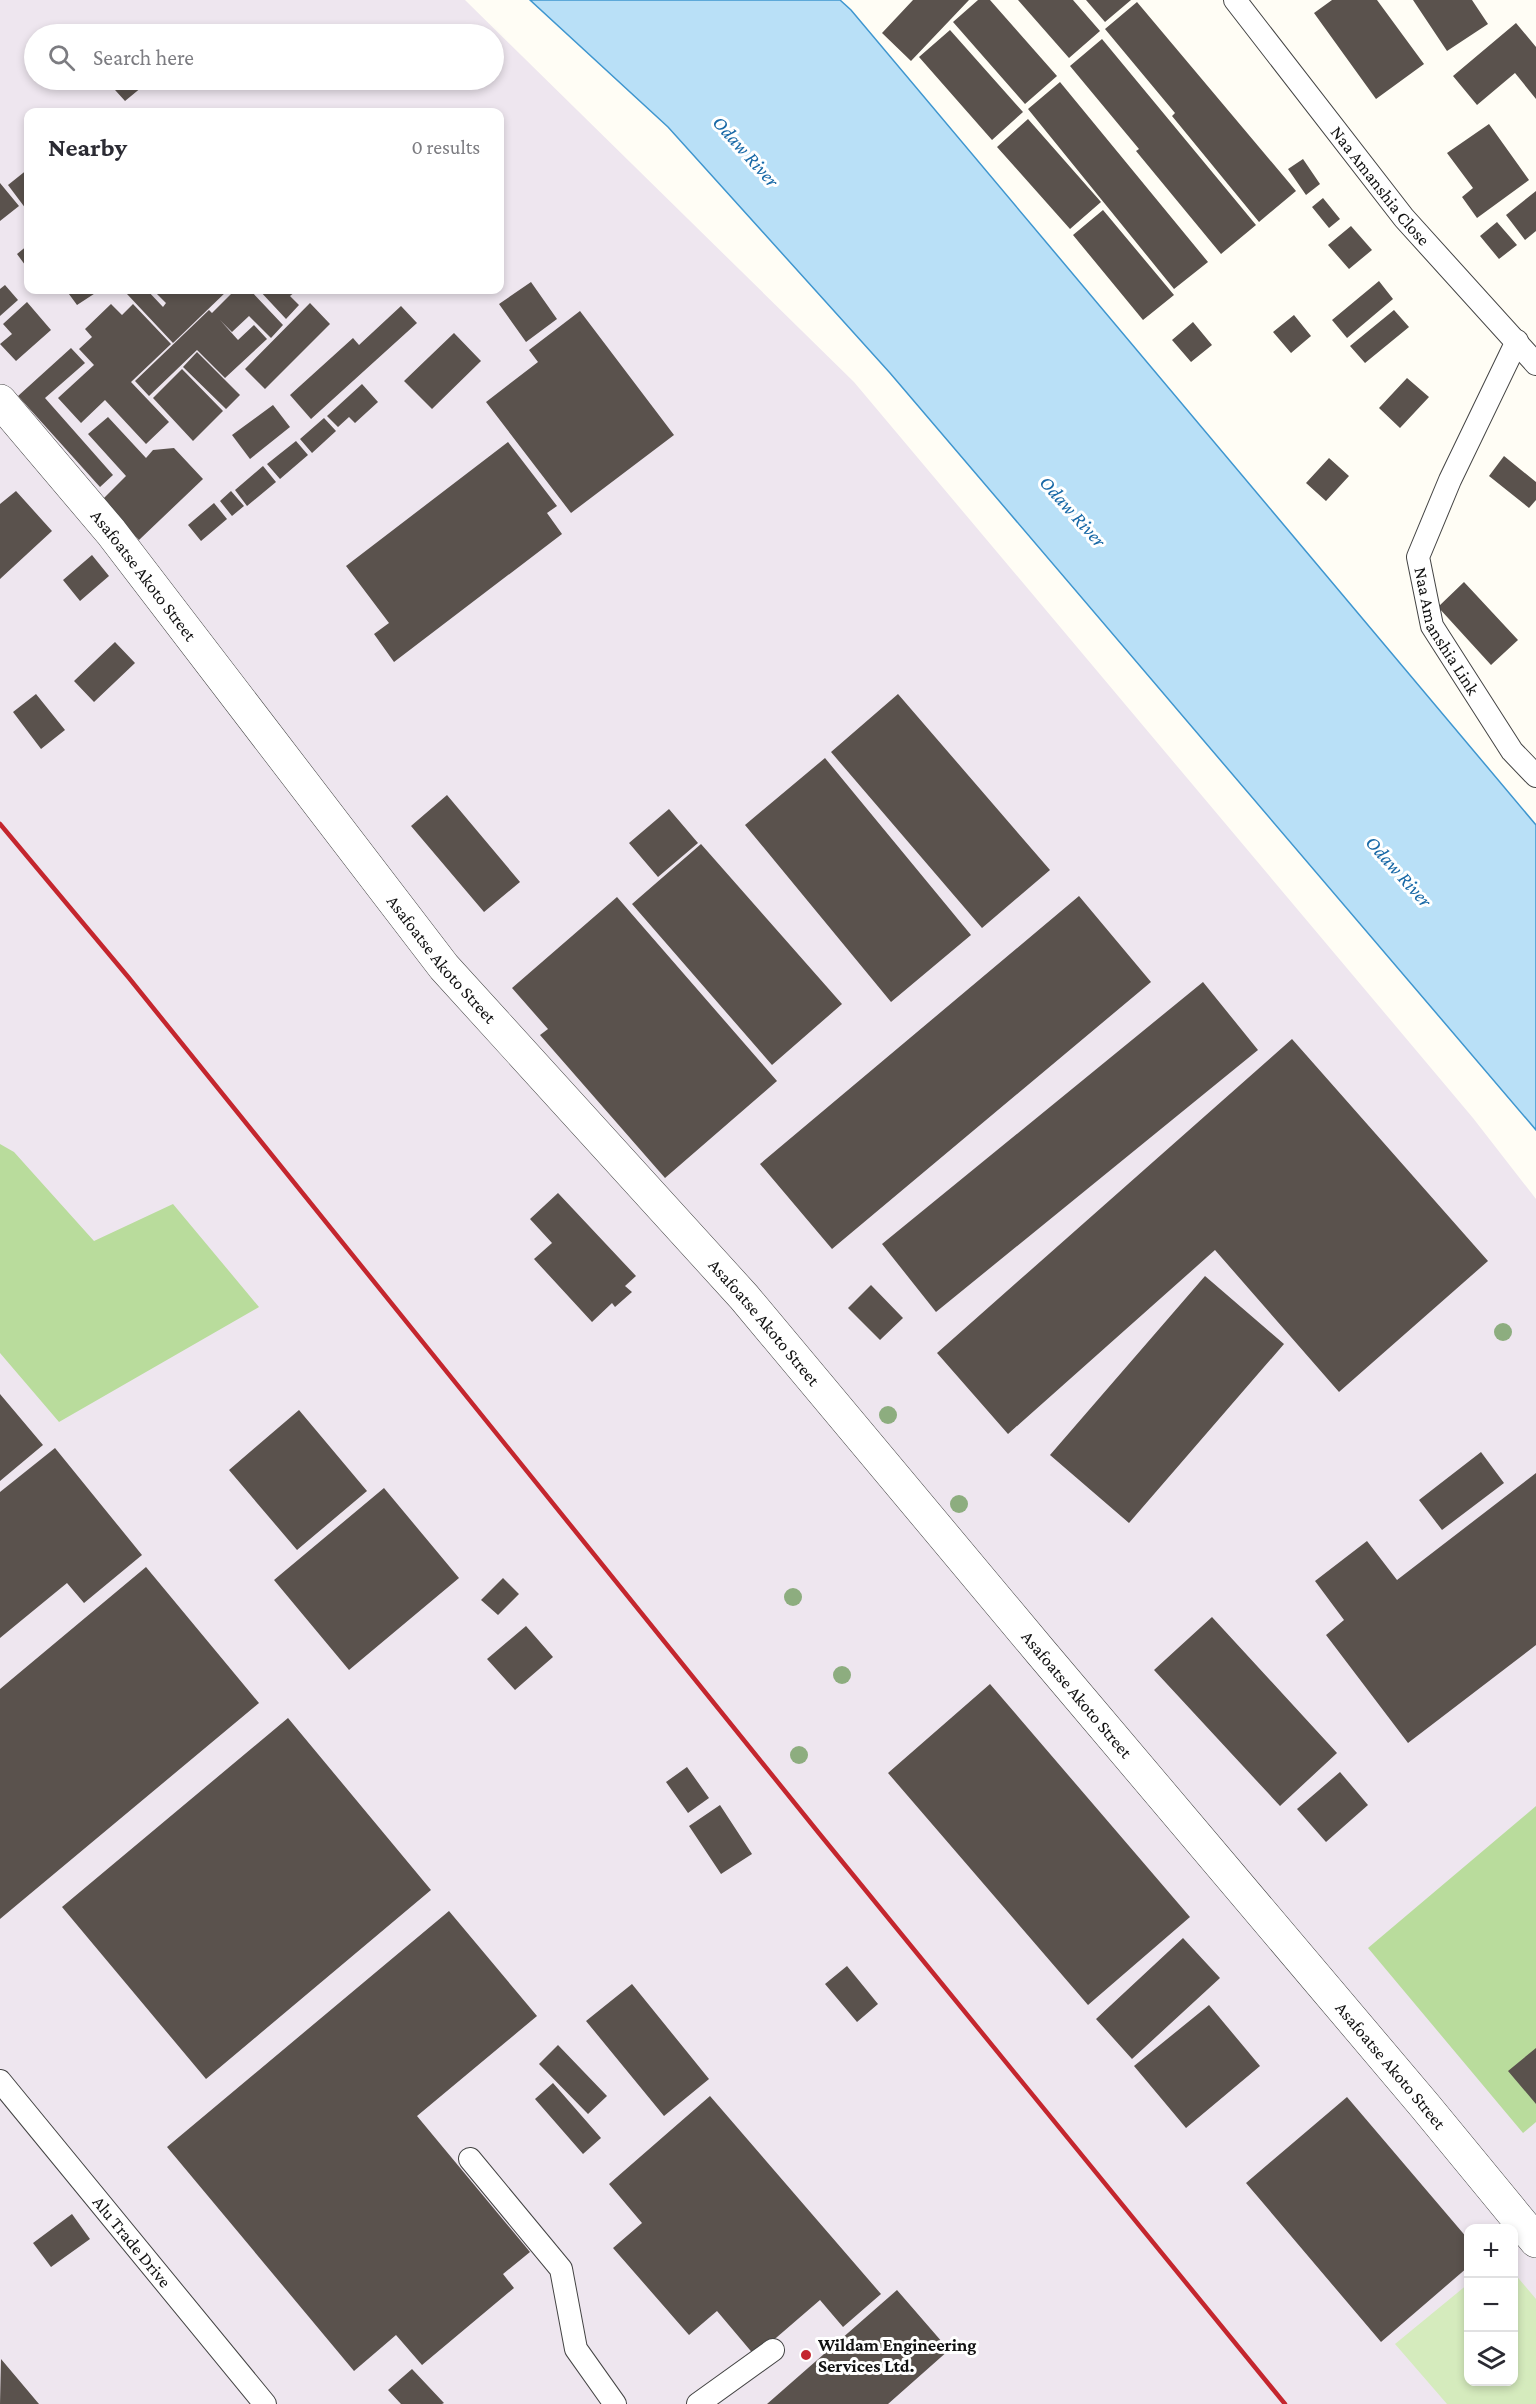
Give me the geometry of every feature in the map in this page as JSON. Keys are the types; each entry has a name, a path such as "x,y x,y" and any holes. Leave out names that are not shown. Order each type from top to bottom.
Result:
{"street":[{"name":"Asafoatse Akoto Street","path":"0,400 111,532 444,967 744,1297 1536,2241"}],"lane":[{"name":"Naa Amanshia Close","path":"1235,0 1404,218 1536,364"},
{"name":"Naa Amanshia Link","path":"1517,341 1450,480 1418,557 1432,626 1512,751 1536,776"},
{"name":"Alu Trade Drive","path":"0,2081 265,2404"},
{"path":"470,2159 561,2269 576,2349 615,2404"},
{"path":"698,2404 773,2350"}],"shaded area":[{"path":"0,0 465,0 489,24 24,24 24,90 504,90 504,38 854,382 1473,1118 1536,1199 1536,2404 0,2404"}],"green space":[{"path":"0,1144 14,1152 94,1241 173,1204 259,1307 59,1422 0,1353"},
{"path":"1536,1806 1536,2122 1523,2133 1368,1948"},
{"path":"1518,2278 1536,2299 1536,2404 1447,2404 1395,2344 1464,2287 1464,2386 1518,2386"}],"water":[{"name":"Odaw River","path":"530,0 840,0 851,10 1536,825 1536,1130 890,373 668,127"}],"building":[{"path":"913,0 969,0 911,61 882,33"},
{"path":"978,0 990,0 1057,76 1025,104 953,22"},
{"path":"1018,0 1073,0 1100,31 1069,58"},
{"path":"1086,0 1131,0 1105,22"},
{"path":"1332,0 1377,0 1424,64 1376,99 1314,13"},
{"path":"1413,0 1472,0 1488,24 1447,51"},
{"path":"1137,2 1296,191 1259,222 1172,116 1175,113 1105,29"},
{"path":"1516,23 1536,47 1536,99 1515,73 1477,105 1453,76"},
{"path":"950,30 1023,112 992,140 919,57"},
{"path":"1102,39 1256,225 1221,254 1136,151 1139,149 1070,66"},
{"path":"1060,82 1208,262 1174,289 1028,109"},
{"path":"115,90 138,90 125,101"},
{"path":"1028,119 1101,202 1070,229 997,147"},
{"path":"1489,124 1529,180 1477,218 1462,197 1473,188 1447,153"},
{"path":"1303,159 1320,184 1306,195 1288,169"},
{"path":"24,172 24,206 8,185"},
{"path":"0,183 19,206 0,221"},
{"path":"1536,191 1536,231 1525,240 1506,215"},
{"path":"1323,198 1340,219 1329,228 1312,207"},
{"path":"1103,210 1174,295 1143,320 1073,235"},
{"path":"1497,222 1517,245 1499,259 1480,236"},
{"path":"1351,226 1372,250 1349,269 1328,245"},
{"path":"24,248 24,264 17,254"},
{"path":"1379,281 1393,299 1347,338 1332,320"},
{"path":"531,282 557,319 526,342 499,304"},
{"path":"5,285 18,300 0,316 0,289"},
{"path":"69,294 94,294 77,305"},
{"path":"127,294 151,294 163,307 166,303 157,294 224,294 173,343"},
{"path":"231,294 254,294 283,325 271,338 249,316 232,332 220,320 238,340 254,325 267,339 225,378 197,350 149,396 135,381 209,310 212,313"},
{"path":"263,294 292,294 290,296 299,305 286,319"},
{"path":"27,302 51,330 16,361 0,344 12,334 3,324"},
{"path":"310,303 330,324 265,389 245,369"},
{"path":"111,304 122,315 133,304 171,344 131,382 169,422 146,444 105,400 81,423 58,398 94,365 79,349 92,337 85,329"},
{"path":"401,306 417,323 311,419 290,395 353,338 359,345"},
{"path":"1394,310 1409,327 1365,363 1350,346"},
{"path":"580,311 674,435 571,513 486,402 538,362 529,350"},
{"path":"1294,315 1311,336 1291,353 1273,332"},
{"path":"1193,322 1212,345 1191,362 1172,340"},
{"path":"454,333 481,361 432,409 404,381"},
{"path":"71,348 85,363 45,398 113,475 100,487 18,396"},
{"path":"197,352 240,395 226,409 183,367"},
{"path":"182,369 223,411 193,441 153,398"},
{"path":"1407,378 1429,397 1400,428 1379,408"},
{"path":"362,384 378,402 355,423 349,417 338,427 327,416"},
{"path":"273,405 290,427 250,459 232,435"},
{"path":"108,417 146,458 153,450 174,448 203,479 139,540 101,501 126,476 88,434"},
{"path":"324,418 336,431 312,453 300,439"},
{"path":"296,441 308,455 280,479 267,464"},
{"path":"508,442 557,506 547,513 562,534 394,662 374,634 389,623 346,566"},
{"path":"1504,456 1536,482 1536,500 1529,508 1489,476"},
{"path":"1329,458 1349,476 1326,501 1306,483"},
{"path":"263,466 276,482 247,506 235,490"},
{"path":"16,491 52,531 0,579 0,504"},
{"path":"231,491 244,506 232,516 220,501"},
{"path":"214,503 227,519 201,541 188,525"},
{"path":"92,555 109,576 80,601 63,580"},
{"path":"1464,582 1518,640 1491,665 1438,607"},
{"path":"115,642 135,663 94,702 74,681"},
{"path":"36,694 65,730 41,749 13,712"},
{"path":"898,694 1050,870 982,928 831,752"},
{"path":"825,758 971,935 891,1002 745,825"},
{"path":"447,795 520,882 484,912 411,826"},
{"path":"669,809 698,843 658,877 629,843"},
{"path":"701,844 842,1004 772,1065 632,904"},
{"path":"1079,896 1151,982 832,1249 760,1164"},
{"path":"617,897 777,1081 665,1178 540,1035 548,1029 512,988"},
{"path":"1203,982 1258,1050 936,1312 882,1244"},
{"path":"1292,1039 1488,1261 1339,1392 1215,1250 1008,1434 937,1353"},
{"path":"558,1193 636,1276 625,1286 632,1292 615,1307 612,1303 592,1322 534,1259 552,1243 530,1219"},
{"path":"1205,1276 1284,1344 1129,1523 1050,1455"},
{"path":"871,1285 903,1318 880,1340 848,1308"},
{"path":"0,1394 43,1445 0,1481"},
{"path":"299,1410 367,1491 297,1550 229,1470"},
{"path":"55,1448 142,1555 84,1603 67,1583 0,1638 0,1492"},
{"path":"1481,1452 1504,1483 1442,1530 1419,1500"},
{"path":"1536,1473 1536,1645 1408,1743 1326,1635 1344,1620 1315,1581 1367,1541 1397,1580"},
{"path":"384,1488 459,1578 349,1670 274,1580"},
{"path":"146,1567 259,1703 0,1919 0,1689"},
{"path":"503,1578 519,1594 498,1615 481,1600"},
{"path":"1212,1617 1337,1753 1280,1806 1154,1670"},
{"path":"526,1626 553,1657 515,1690 487,1659"},
{"path":"990,1684 1190,1917 1088,2005 888,1773"},
{"path":"288,1718 431,1890 206,2079 62,1907"},
{"path":"687,1767 709,1798 688,1813 666,1782"},
{"path":"1340,1772 1368,1805 1326,1842 1297,1809"},
{"path":"720,1805 752,1854 721,1874 689,1826"},
{"path":"449,1911 537,2016 417,2116 530,2252 503,2274 514,2288 422,2365 396,2335 354,2371 167,2147"},
{"path":"1183,1938 1220,1978 1132,2059 1096,2019"},
{"path":"847,1966 878,2004 857,2022 825,1984"},
{"path":"632,1984 709,2079 664,2116 586,2021"},
{"path":"1209,2005 1260,2066 1186,2128 1134,2066"},
{"path":"558,2045 607,2096 588,2114 539,2064"},
{"path":"1536,2048 1536,2104 1508,2071"},
{"path":"553,2083 601,2138 583,2154 535,2099"},
{"path":"710,2096 881,2294 843,2327 820,2300 755,2356 717,2311 689,2335 613,2248 642,2223 609,2184"},
{"path":"1347,2097 1464,2234 1464,2270 1381,2342 1246,2183"},
{"path":"72,2214 90,2239 51,2267 33,2243"},
{"path":"897,2290 949,2350 888,2404 767,2404"},
{"path":"1,2359 39,2404 0,2404"},
{"path":"412,2369 444,2403 401,2404 388,2390"}],"railway":[{"path":"0,824 129,978 818,1832 1285,2404"}],"place":[{"name":"Wildam Engineering Services Ltd.","path":"806,2355"}]}
